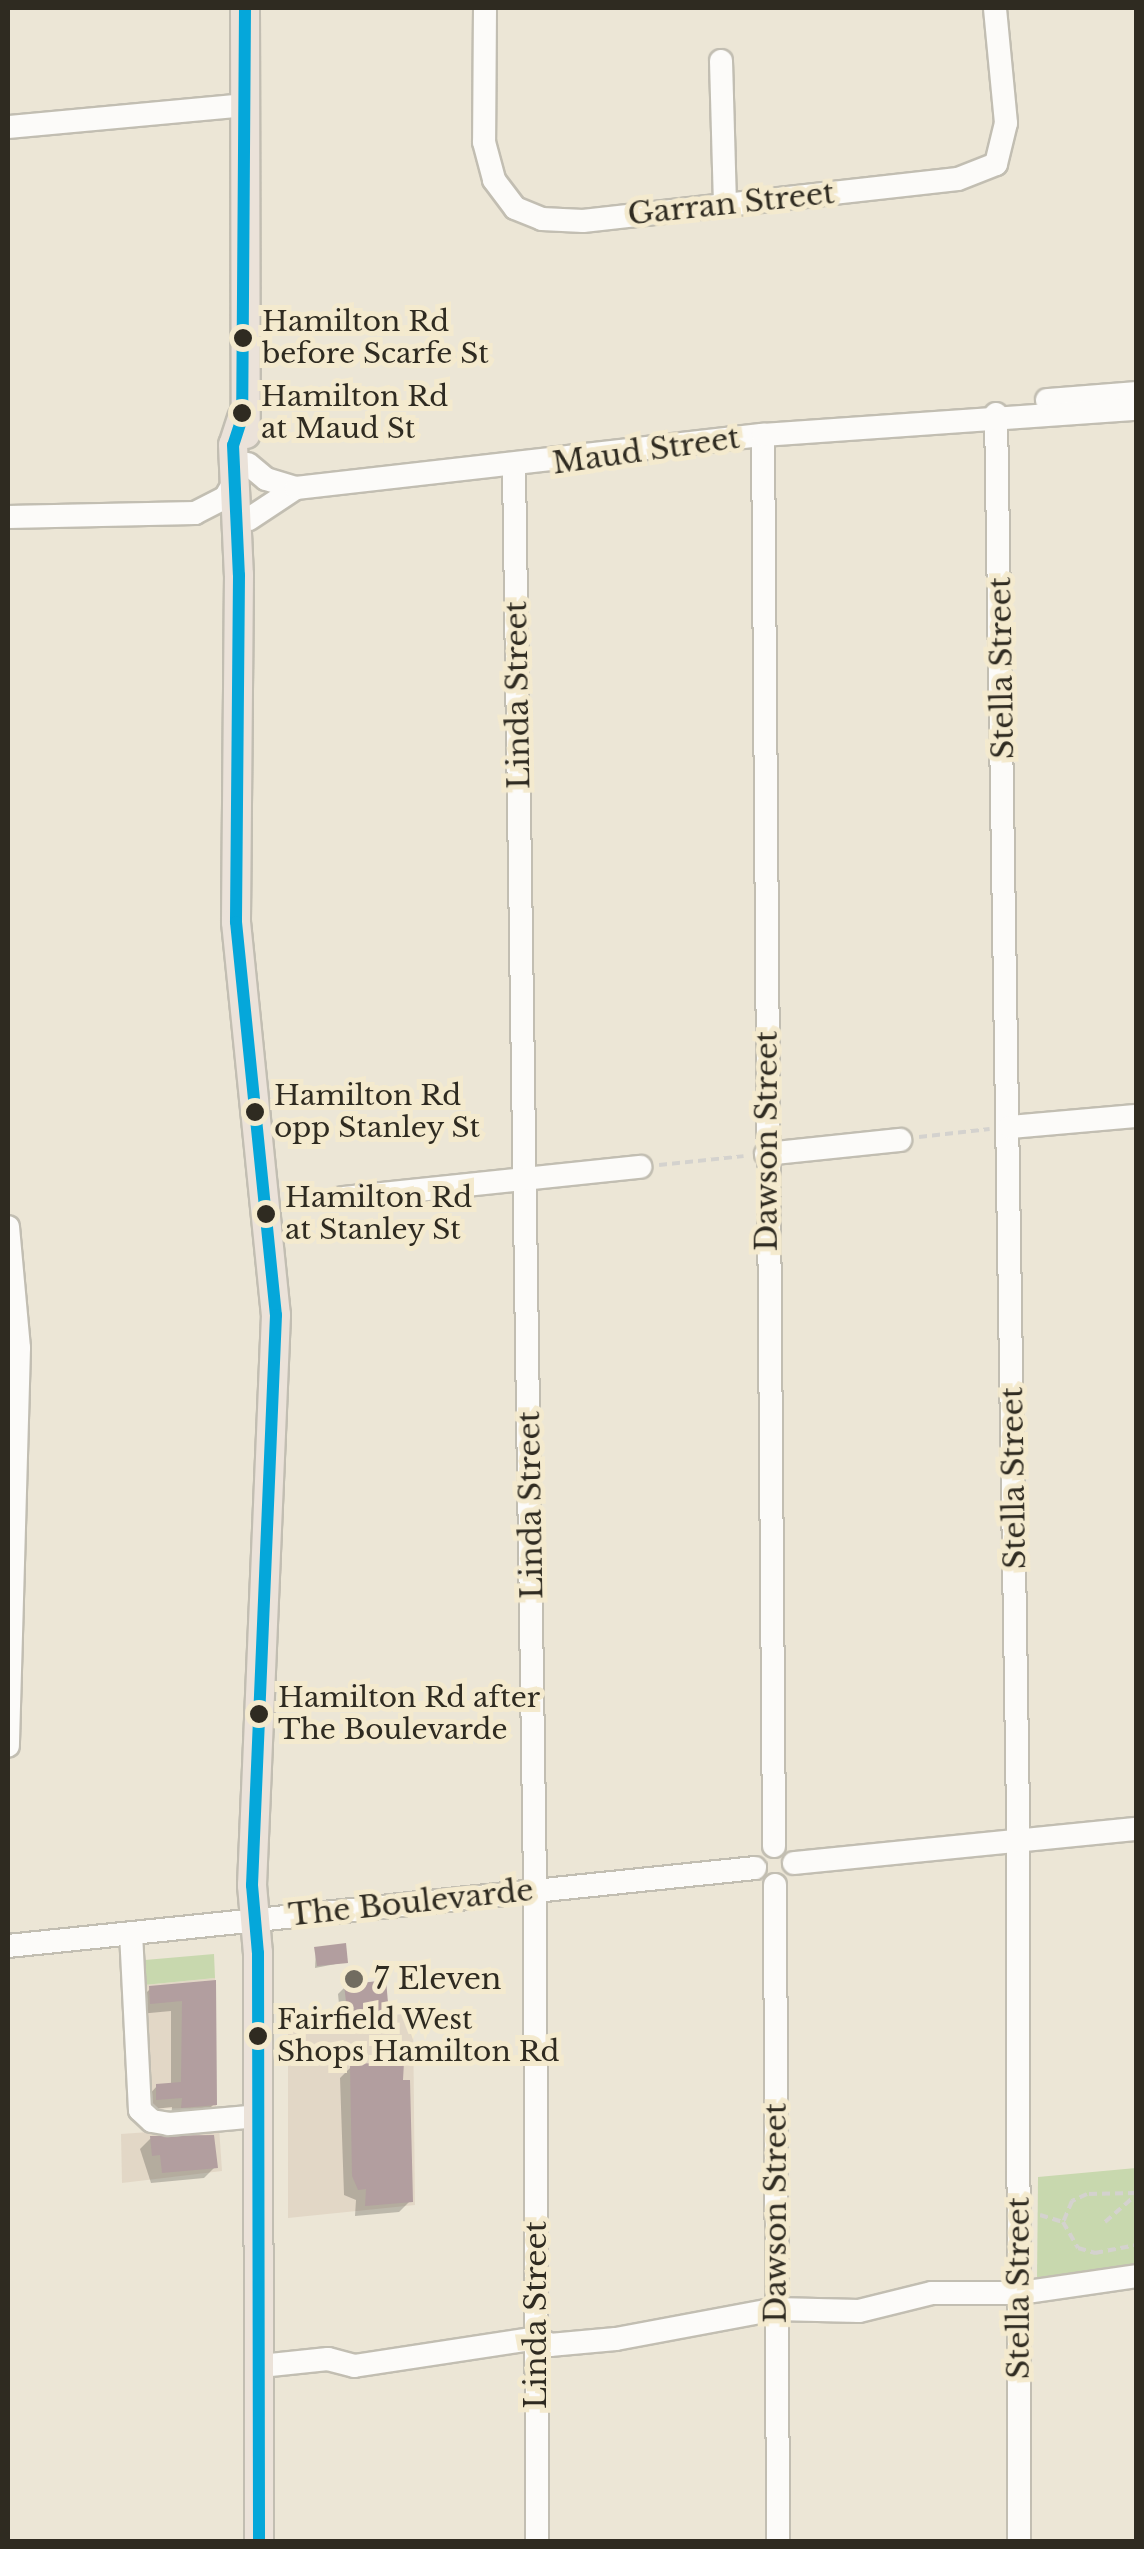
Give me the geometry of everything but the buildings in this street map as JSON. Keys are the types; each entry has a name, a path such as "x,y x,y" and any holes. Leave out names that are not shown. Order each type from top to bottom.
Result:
{"main road":[{"path":"246,8 242,418 232,446 240,475 242,530 238,974 276,1315 255,1920 260,2542"}],"street":[{"name":"Garran Street","path":"485,8 484,142 494,180 515,208 542,219 584,221 958,179 996,164 1006,124 996,8"},
{"path":"722,61 726,204"},
{"path":"8,127 243,104"},
{"name":"Maud Street","path":"996,414 1091,392 1136,393"},
{"name":"Maud Street","path":"242,530 296,488 514,468 763,435 996,414 1136,409"},
{"name":"Stella Street","path":"996,414 1018,1840 1018,2542"},
{"name":"Dawson Street","path":"763,435 774,1846"},
{"name":"Linda Street","path":"514,468 528,1178 536,1890 537,2542"},
{"path":"195,514 225,498 240,475 296,488"},
{"path":"8,518 195,514 242,530"},
{"path":"1010,1127 1136,1116"},
{"path":"766,1154 900,1140"},
{"path":"342,1198 640,1166"},
{"path":"8,1226 19,1348 8,1746"},
{"path":"794,1863 790,1878 774,1886 755,1868 762,1850 774,1846 794,1863 1136,1829"},
{"name":"The Boulevarde","path":"8,1946 755,1868"},
{"name":"Dawson Street","path":"774,1886 778,2542"},
{"path":"131,1933 140,2110 152,2121 169,2124 258,2116"},
{"path":"261,2366 328,2359 354,2366 537,2338 550,2345 616,2339 776,2310 859,2311 932,2293 1020,2293 1136,2276"}],"path":[{"path":"900,1140 1010,1127"},
{"path":"640,1166 766,1154"},
{"path":"290,1204 342,1198"},
{"path":"1063,2222 1072,2201 1087,2194 1136,2194"},
{"path":"1106,2222 1136,2194"},
{"path":"1040,2215 1063,2222 1078,2248 1095,2253 1136,2244"}],"shaded area":[{"path":"215,1978 216,2107 151,2109 144,1985"},
{"path":"413,2013 415,2205 288,2218 288,2027"},
{"path":"219,2127 222,2171 122,2183 121,2134"}],"green space":[{"path":"214,1954 215,1978 144,1985 145,1960"},
{"path":"1136,2168 1136,2265 1037,2281 1038,2177"}],"transit line":[{"path":"245,8 242,418 233,445 239,575 236,922 276,1315 252,1885 258,1953 259,2542"}],"place":[{"name":"Hamilton Rd before Scarfe St","path":"243,338"},
{"name":"Hamilton Rd at Maud St","path":"242,413"},
{"name":"Hamilton Rd opp Stanley St","path":"255,1112"},
{"name":"Hamilton Rd at Stanley St","path":"266,1214"},
{"name":"Hamilton Rd after The Boulevarde","path":"259,1714"},
{"name":"7 Eleven","path":"354,1979"},
{"name":"Fairfield West Shops Hamilton Rd","path":"258,2036"}]}
